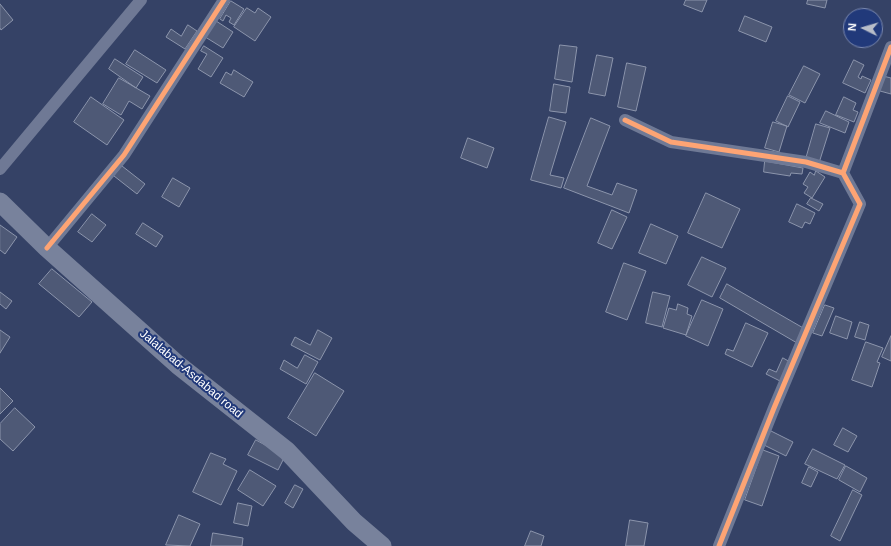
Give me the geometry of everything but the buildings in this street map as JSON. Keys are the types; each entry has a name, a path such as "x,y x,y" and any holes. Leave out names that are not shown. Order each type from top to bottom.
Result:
{"main road":[{"name":"Jalalabad-Asdabad road","path":"0,202 47,248 178,365 287,451 354,522 382,546"}],"street":[{"path":"0,169 141,0"},
{"path":"47,248 124,155 224,0"},
{"path":"843,173 891,47"},
{"path":"625,120 672,142 795,160 843,173 860,204 774,408 719,546"}],"cycle path":[{"path":"47,248 124,155 224,0"},
{"path":"719,546 774,408 860,204 843,173 891,47"},
{"path":"625,120 671,142 806,162 843,173"}]}
